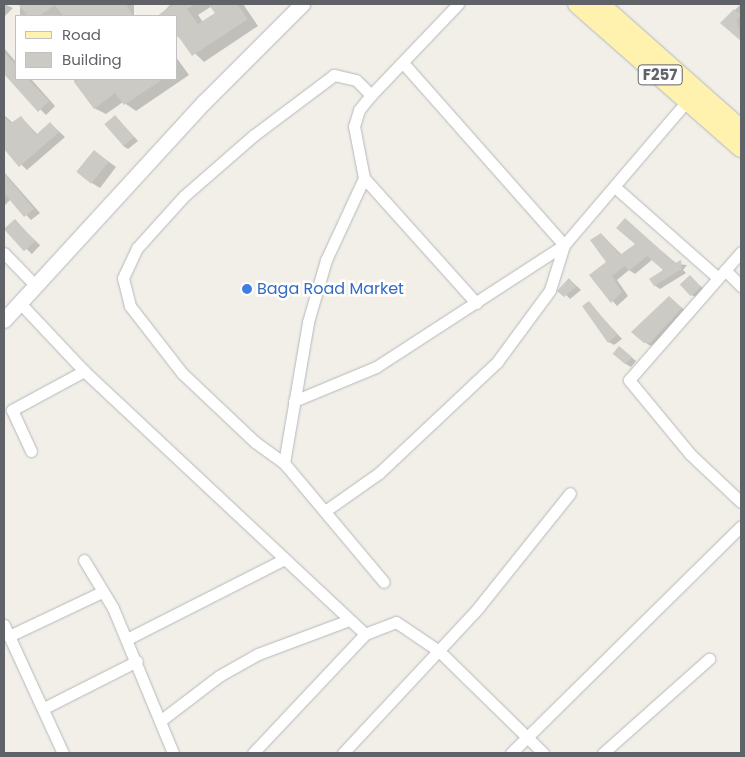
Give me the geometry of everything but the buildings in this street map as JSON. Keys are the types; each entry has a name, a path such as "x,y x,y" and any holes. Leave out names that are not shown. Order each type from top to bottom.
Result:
{"main road":[{"name":"F257","path":"577,4 741,148"},
{"name":"F257","path":"600,4 741,130"}],"street":[{"path":"4,320 302,4"},
{"path":"458,4 404,64 371,95 359,110 354,126 364,178 476,302"},
{"path":"404,64 564,245"},
{"path":"371,95 356,80 334,75 254,135 184,196 126,265 123,278 130,306 142,325 182,373 255,442 284,463 384,582"},
{"path":"294,401 376,367 564,245 616,188 688,100"},
{"path":"284,463 308,322 326,260 364,178"},
{"path":"616,188 721,274 741,286"},
{"path":"325,511 379,473 497,362 550,290 564,245"},
{"path":"741,252 629,380 690,454 741,502"},
{"path":"4,253 35,285"},
{"path":"20,303 84,371 365,634"},
{"path":"31,451 12,410 84,371"},
{"path":"343,753 439,651 570,493"},
{"path":"511,753 741,526"},
{"path":"127,639 285,559"},
{"path":"84,560 100,594 113,608 137,662 173,753"},
{"path":"63,753 44,708 6,630 100,594"},
{"path":"160,721 234,667 349,620"},
{"path":"252,753 365,634 404,623 439,651 543,753"},
{"path":"603,753 709,659"},
{"path":"44,708 137,662"}],"place":[{"name":"Baga Road Market","path":"247,289"}]}
